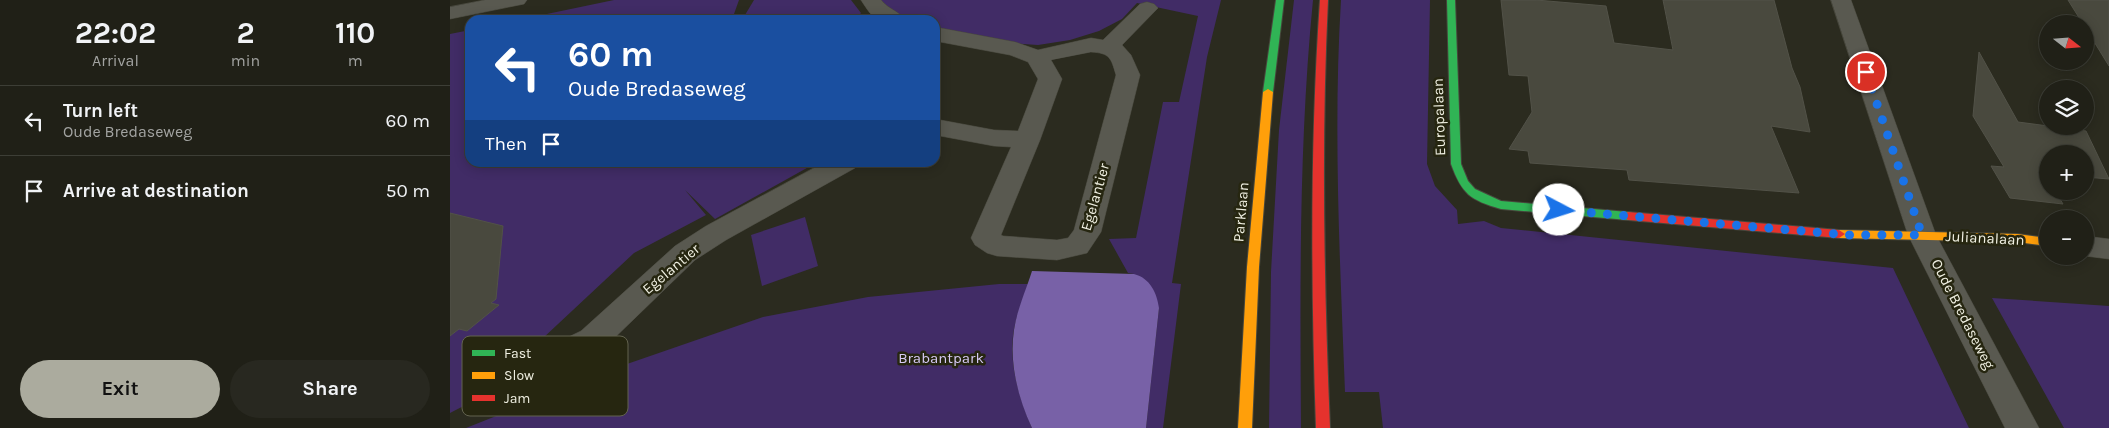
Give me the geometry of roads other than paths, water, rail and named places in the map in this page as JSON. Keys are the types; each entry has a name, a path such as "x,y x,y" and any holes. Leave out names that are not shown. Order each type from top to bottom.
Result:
{"street":[{"path":"450,14 517,0"},
{"path":"871,0 880,13 884,15"},
{"name":"Parklaan","path":"1245,428 1252,260 1270,65 1280,0"},
{"path":"1324,0 1319,62 1318,249 1324,428"},
{"name":"Europalaan","path":"1450,0 1456,164 1462,184 1479,199 1501,205 1849,235 1922,235"},
{"name":"Oude Bredaseweg","path":"1841,0 1922,235 2022,428"},
{"path":"940,35 1015,49 1036,57 1091,45 1109,46 1147,8"},
{"name":"Egelantier","path":"1036,57 1043,65 1050,79 986,238 997,246 1057,250 1078,246 1087,232 1128,75 1122,55 1109,46"},
{"path":"940,128 994,138 1027,140"},
{"name":"Egelantier","path":"596,336 685,253 716,233 837,167"},
{"name":"Julianalaan","path":"1922,235 2017,238 2039,241"},
{"path":"2094,247 2109,248"}],"park label":[{"name":"Brabantpark","path":"941,358"}]}
